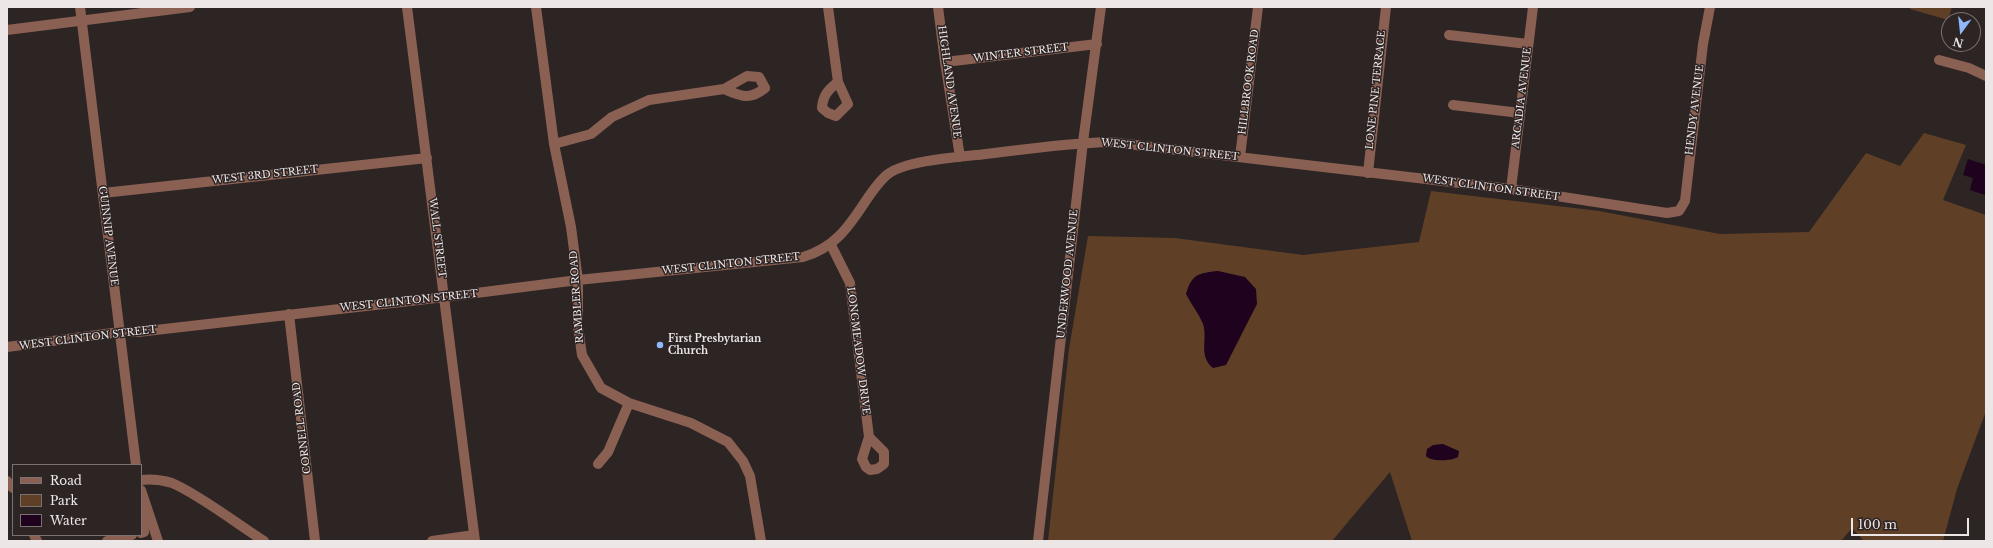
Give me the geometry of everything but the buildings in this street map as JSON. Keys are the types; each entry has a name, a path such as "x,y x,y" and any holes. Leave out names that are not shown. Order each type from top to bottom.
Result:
{"street":[{"name":"GUINNIP AVENUE","path":"80,7 136,464"},
{"path":"7,30 190,7"},
{"name":"WALL STREET","path":"407,7 445,297 474,538"},
{"name":"RAMBLER ROAD","path":"536,7 554,144 571,227 578,280 578,327 582,355 601,388 629,403 691,423 728,442 743,461 750,476 761,541"},
{"path":"828,7 838,82"},
{"name":"HIGHLAND AVENUE","path":"938,7 960,157"},
{"name":"UNDERWOOD AVENUE","path":"1038,541 1083,142 1101,7"},
{"name":"HILLBROOK ROAD","path":"1240,157 1258,7"},
{"name":"LONE PINE TERRACE","path":"1368,173 1386,7"},
{"name":"ARCADIA AVENUE","path":"1511,189 1533,7"},
{"name":"HENDY AVENUE","path":"1679,211 1684,201 1703,44 1710,7"},
{"path":"1449,35 1528,44"},
{"name":"WINTER STREET","path":"945,62 1097,44"},
{"path":"1939,60 1969,68 1986,76"},
{"path":"554,144 592,134 612,117 649,100 724,89"},
{"path":"1453,106 1520,113"},
{"name":"WEST CLINTON STREET","path":"7,347 120,332 138,332 445,297 578,280 803,257 818,253 831,245 853,221 872,191 888,174 910,165 960,157 1083,142 1110,142 1511,189 1667,213 1679,211"},
{"name":"WEST 3RD STREET","path":"103,193 427,158"},
{"name":"LONGMEADOW DRIVE","path":"831,245 850,283 869,437"},
{"name":"CORNELL ROAD","path":"289,314 315,541"},
{"path":"598,464 608,452 629,403"},
{"path":"142,480 152,479 171,483 194,495 264,541"},
{"path":"142,493 158,541"},
{"path":"142,515 144,532 142,533"},
{"path":"107,541 128,536"},
{"path":"432,541 474,538"}],"green space":[{"path":"1910,7 1952,7 1950,12 1941,12 1941,18 1910,9"},
{"path":"1924,133 1966,145 1943,200 1986,215 1986,411 1957,489 1943,541 1864,541 1852,528 1841,541 1412,541 1390,472 1332,541 1048,541 1069,349 1088,236 1175,238 1303,255 1419,242 1431,191 1599,211 1720,234 1809,232 1866,153 1900,166"}],"water":[{"path":"1968,159 1986,165 1985,195 1970,190 1973,178 1963,175"},
{"path":"1218,271 1245,277 1256,289 1257,304 1226,365 1213,368 1208,363 1206,358 1203,324 1186,294 1193,278 1201,274"},
{"path":"1443,444 1459,451 1458,457 1442,460 1432,459 1426,456 1427,449 1433,445"}],"place":[{"name":"First Presbytarian Church","path":"660,345"}]}
